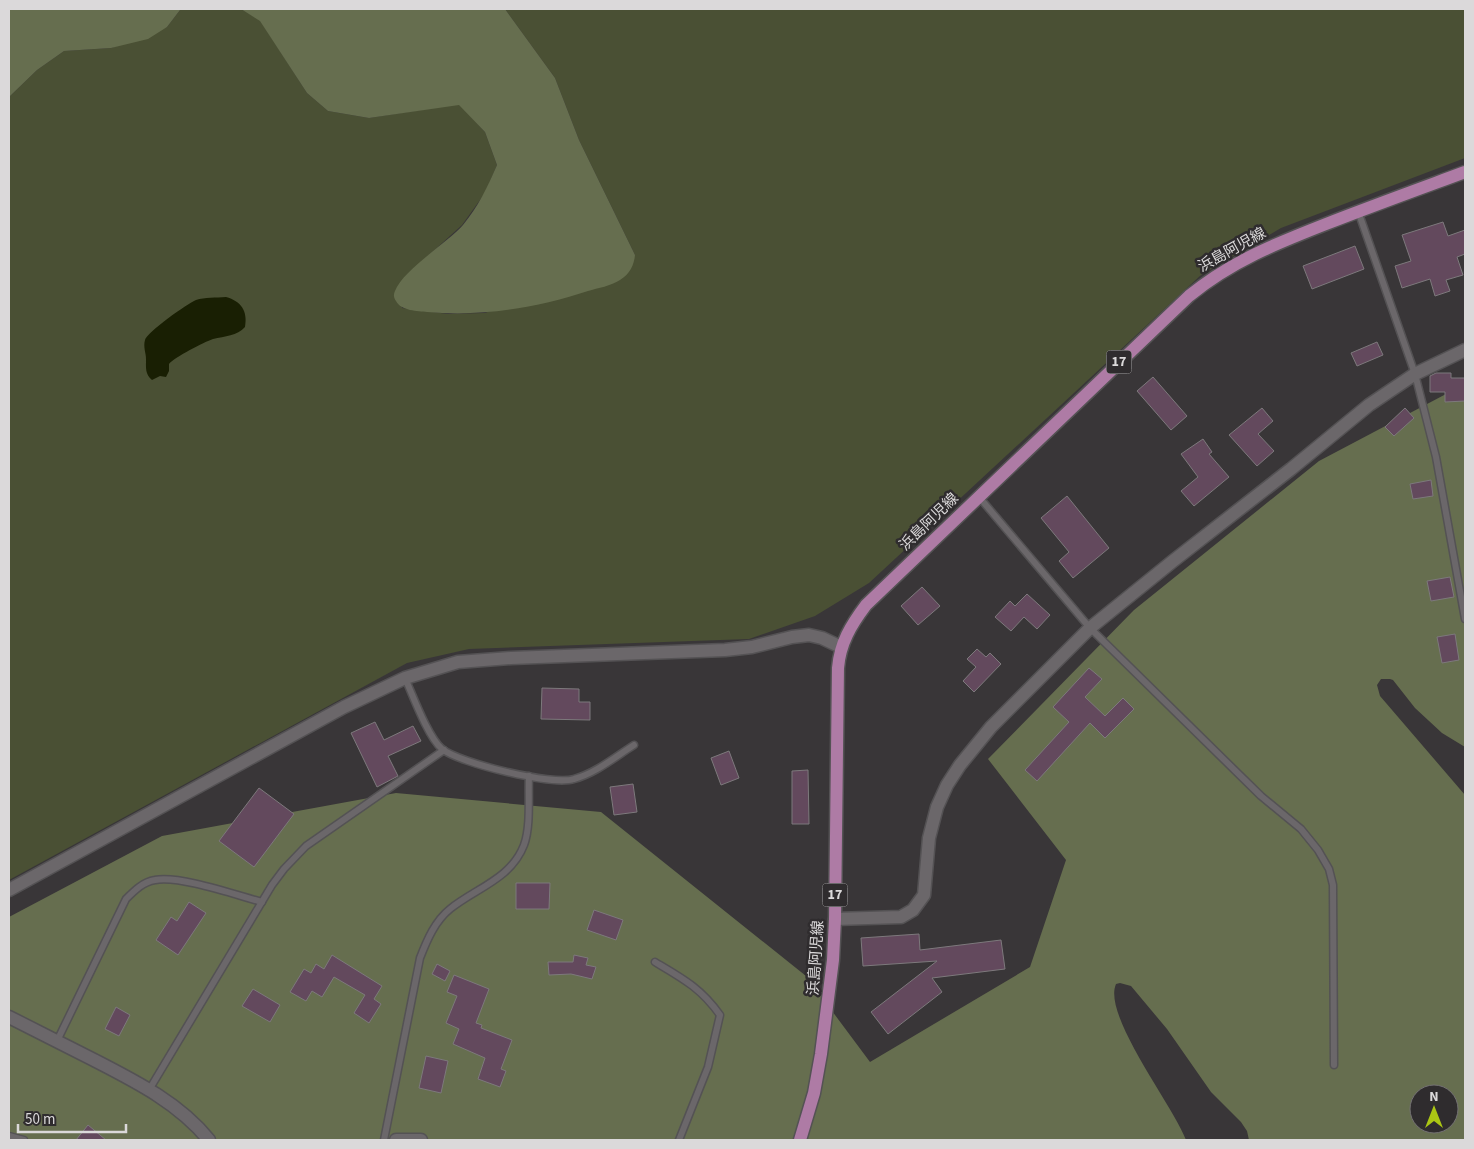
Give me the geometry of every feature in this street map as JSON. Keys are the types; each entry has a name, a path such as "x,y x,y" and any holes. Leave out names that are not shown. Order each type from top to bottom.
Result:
{"main road":[{"name":"浜島阿児線","path":"800,1140 814,1093 830,996 835,919 838,668 841,647 851,626 866,605 1189,296 1206,282 1225,269 1264,248 1465,172"}],"street":[{"path":"835,919 901,917 917,906 924,896 925,862 932,821 947,785 960,765 985,734 1090,628 1369,405 1415,374 1465,350"},
{"path":"9,890 344,707 405,678 458,662 511,658 725,650 752,647 792,637 809,635 822,638 841,647"},
{"path":"9,1017 119,1073 170,1102 201,1130 209,1140"},
{"path":"396,1140 421,1140"}],"lane":[{"path":"1358,212 1415,374 1436,456 1465,619"},
{"path":"978,497 1090,628 1261,796 1301,829 1318,850 1329,869 1333,885 1334,1065"},
{"path":"405,678 433,739 444,750 466,761 528,776 558,781 573,780 586,775 634,745"},
{"path":"149,1090 262,902 284,869 306,846 444,750"},
{"path":"384,1140 420,958 440,918 450,909 502,876 524,846 527,834 528,776"},
{"path":"57,1041 126,898 140,886 156,880 178,880 262,902"},
{"path":"655,962 688,981 702,992 720,1015 708,1068 679,1140"},
{"path":"9,1136 24,1140"}],"shaded area":[{"path":"9,9 184,9 180,10 167,27 148,39 111,48 64,51 37,70 9,97"},
{"path":"241,9 260,20 307,93 328,111 369,118 459,104 485,132 497,165 485,193 462,225 407,275 402,308 448,314 485,313 635,255 579,140 555,78 505,9 1465,9 1465,158 1281,228 1201,275 869,583 815,616 749,639 469,649 407,663 9,880 9,97 37,70 64,51 111,48 167,27 180,10"},
{"path":"241,9 505,9 555,78 579,140 635,255 629,272 620,280 609,285 549,302 509,310 447,313 415,311 402,307 395,300 394,296 394,292 400,283 407,274 463,225 478,204 490,181 497,165 485,132 459,105 369,118 328,111 307,93 260,21"},
{"path":"226,297 236,301 242,308 246,321 245,327 235,334 213,339 197,346 169,364 169,371 166,377 160,376 152,380 146,368 144,345 147,336 168,318 196,300"},
{"path":"1465,384 1465,747 1442,733 1415,708 1393,680 1381,679 1377,685 1380,696 1465,795 1465,1140 1249,1140 1247,1131 1241,1122 1211,1092 1167,1029 1131,986 1120,983 1116,984 1114,998 1119,1017 1141,1061 1186,1140 9,1140 9,917 162,836 396,793 601,812 806,976 870,1062 1030,967 1066,860 988,759 1134,610 1319,461"}],"building":[{"path":"1443,222 1448,236 1465,230 1465,254 1457,257 1463,275 1446,280 1450,291 1435,296 1430,279 1402,288 1395,266 1411,261 1402,235"},
{"path":"1355,246 1364,269 1312,289 1303,266"},
{"path":"1377,342 1383,355 1357,366 1351,353"},
{"path":"1436,373 1451,373 1451,378 1465,378 1465,401 1445,402 1445,392 1430,392 1430,376"},
{"path":"1153,377 1187,416 1171,430 1137,391"},
{"path":"1262,408 1273,421 1258,434 1274,451 1257,466 1229,435"},
{"path":"1405,408 1414,418 1394,436 1385,427"},
{"path":"1203,439 1212,452 1209,454 1229,477 1194,506 1181,491 1198,477 1181,454"},
{"path":"1431,480 1433,496 1413,499 1410,484"},
{"path":"1067,496 1109,548 1073,578 1059,561 1069,552 1041,518"},
{"path":"1450,577 1454,597 1431,601 1427,581"},
{"path":"922,587 940,606 918,625 901,606"},
{"path":"1027,594 1050,615 1037,629 1024,617 1011,631 995,617 1010,601 1015,606"},
{"path":"1455,634 1459,660 1442,663 1437,637"},
{"path":"977,649 986,657 990,653 1001,664 974,692 963,681 976,667 967,659"},
{"path":"1089,668 1102,679 1085,697 1105,716 1123,698 1134,709 1105,738 1090,723 1037,781 1025,770 1069,722 1053,707"},
{"path":"542,688 579,689 579,702 590,702 590,720 541,719"},
{"path":"375,722 384,740 413,726 421,741 388,756 398,776 377,787 351,733"},
{"path":"729,751 739,778 721,785 711,758"},
{"path":"808,770 809,824 792,824 792,771"},
{"path":"633,784 637,812 614,815 610,787"},
{"path":"259,788 294,814 254,867 219,841"},
{"path":"516,883 550,883 549,909 516,909"},
{"path":"189,902 206,913 178,955 156,940 171,917 177,921"},
{"path":"594,910 623,920 616,940 587,930"},
{"path":"919,934 920,950 1001,940 1005,969 932,978 942,992 888,1034 871,1012 937,961 863,966 861,938"},
{"path":"332,955 382,986 374,999 381,1004 369,1023 354,1013 365,995 334,977 322,997 312,991 306,1001 290,992 304,969 311,973 316,964 324,969"},
{"path":"574,955 588,958 586,965 596,967 592,979 571,974 549,975 548,962 573,962"},
{"path":"437,964 450,971 445,981 432,974"},
{"path":"454,975 489,989 476,1023 482,1025 481,1028 512,1040 501,1069 506,1071 500,1087 478,1079 485,1058 453,1044 459,1029 446,1023 457,996 447,992"},
{"path":"253,989 280,1005 270,1022 242,1006"},
{"path":"116,1007 130,1015 119,1036 105,1029"},
{"path":"426,1056 448,1061 441,1093 419,1088"},
{"path":"88,1125 106,1140 76,1140"}]}
